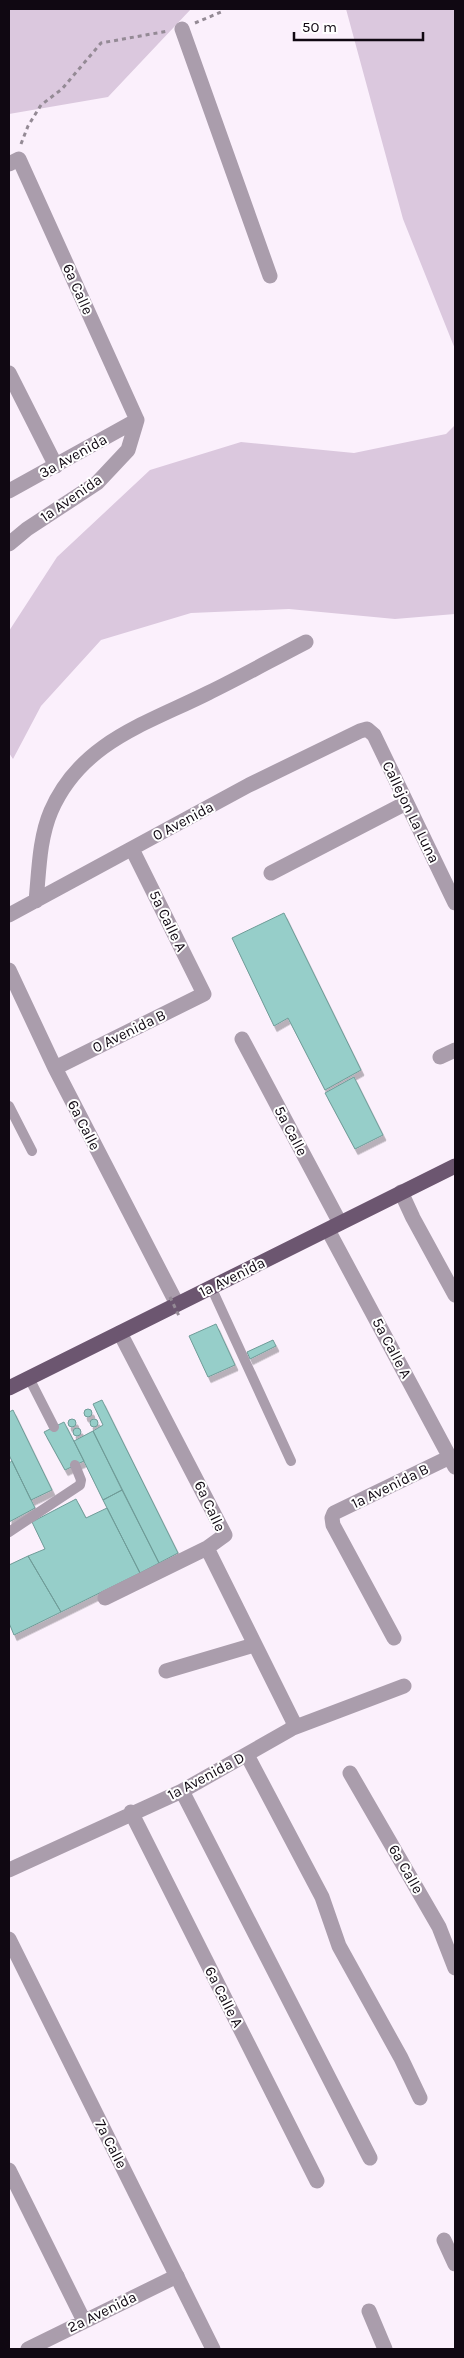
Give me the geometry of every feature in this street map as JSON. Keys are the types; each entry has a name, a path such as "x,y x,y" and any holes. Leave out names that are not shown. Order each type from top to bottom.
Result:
{"main road":[{"name":"1a Avenida","path":"9,1388 455,1166"}],"street":[{"path":"182,28 270,276"},
{"name":"6a Calle","path":"14,162 137,420"},
{"path":"9,372 56,466"},
{"name":"3a Avenida","path":"9,491 137,420"},
{"name":"1a Avenida","path":"9,544 27,529 97,483 128,450 137,420"},
{"path":"36,901 41,848 51,811 72,777 93,753 120,734 208,693 306,642"},
{"name":"Callejon La Luna","path":"360,731 367,729 374,735 455,903"},
{"name":"0 Avenida","path":"9,915 249,785 360,731"},
{"path":"271,873 406,803"},
{"name":"5a Calle A","path":"132,849 204,994"},
{"name":"6a Calle","path":"9,970 55,1068 176,1306"},
{"name":"0 Avenida B","path":"55,1068 204,994"},
{"name":"5a Calle","path":"242,1039 334,1226"},
{"path":"440,1057 455,1050"},
{"path":"401,1192 413,1218 455,1294"},
{"name":"5a Calle A","path":"334,1226 453,1462"},
{"name":"6a Calle","path":"120,1333 226,1532 223,1539 207,1548 293,1721 293,1728"},
{"name":"1a Avenida B","path":"394,1638 333,1525 332,1518 334,1513 453,1462"},
{"path":"105,1598 207,1548"},
{"path":"166,1671 254,1645"},
{"name":"1a Avenida D","path":"9,1870 131,1812 182,1791 293,1728 404,1686"},
{"path":"247,1755 322,1897 339,1946 401,2058 420,2098"},
{"name":"6a Calle","path":"350,1773 439,1927 455,1968"},
{"path":"182,1791 370,2158"},
{"name":"6a Calle A","path":"131,1812 317,2181"},
{"name":"7a Calle","path":"9,1939 214,2349"},
{"path":"9,2170 84,2321"},
{"path":"444,2240 455,2264"},
{"name":"2a Avenida","path":"32,2348 177,2276"},
{"path":"369,2311 385,2349"}],"lane":[{"path":"9,1106 32,1151"},
{"path":"211,1287 291,1461"},
{"path":"29,1378 54,1427"},
{"path":"9,1532 80,1485 81,1480 75,1466"}],"path":[{"path":"14,162 21,141 41,105 62,89 80,64 101,43 182,28 221,12 223,9"}],"shaded area":[{"path":"9,9 191,9 108,97 9,114"},
{"path":"346,9 455,9 455,349 403,219"},
{"path":"455,425 455,614 395,619 289,609 191,613 101,640 41,706 13,759 9,753 9,631 57,557 150,470 241,442 354,453 446,434"}],"building":[{"path":"284,913 361,1070 325,1090 288,1018 274,1026 232,938"},
{"path":"354,1077 383,1135 355,1149 325,1093"},
{"path":"216,1324 235,1365 208,1377 189,1336"},
{"path":"273,1340 276,1346 250,1359 247,1352"},
{"path":"102,1400 178,1553 159,1563 93,1431 103,1425 93,1404"},
{"path":"88,1409 92,1413 88,1417 84,1413"},
{"path":"13,1410 52,1490 31,1500 9,1455 9,1412"},
{"path":"72,1419 76,1423 72,1427 68,1423"},
{"path":"94,1419 98,1423 94,1427 90,1423"},
{"path":"64,1422 84,1461 65,1470 44,1432"},
{"path":"77,1428 81,1432 77,1436 73,1432"},
{"path":"93,1431 122,1490 103,1500 74,1441"},
{"path":"12,1461 35,1508 9,1522 9,1463"},
{"path":"122,1490 159,1563 140,1573 103,1500"},
{"path":"76,1499 86,1518 107,1508 140,1573 61,1612 28,1556 45,1549 32,1522"},
{"path":"28,1556 61,1612 14,1635 9,1623 9,1565"}]}
